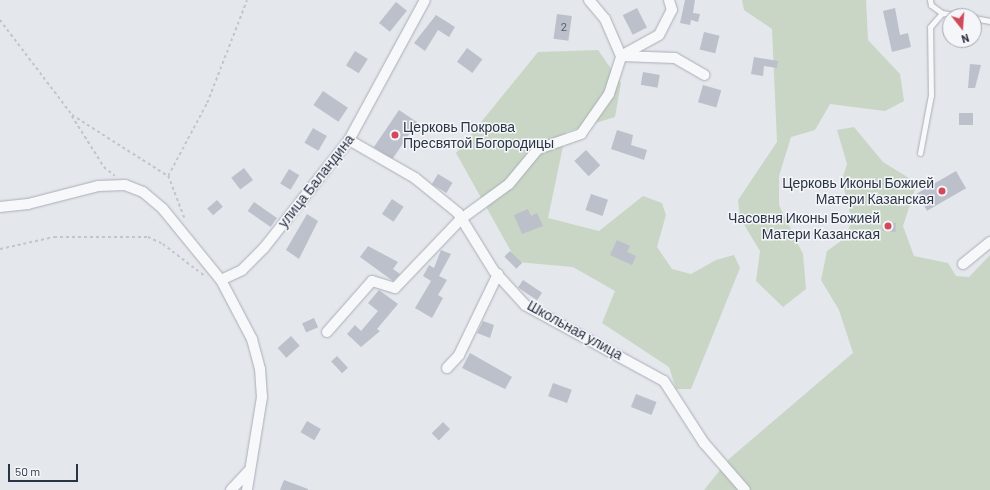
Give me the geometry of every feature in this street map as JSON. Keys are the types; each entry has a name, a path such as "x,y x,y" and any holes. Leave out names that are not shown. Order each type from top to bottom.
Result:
{"street":[{"name":"улица Баландина","path":"221,280 242,270 264,248 349,140 425,0"},
{"path":"327,332 372,282 395,288 461,219 509,184 538,149 581,134 609,94 621,56 605,19 589,0"},
{"path":"621,56 659,35 672,10 669,0"},
{"path":"621,56 675,58 704,75"},
{"name":"Школьная улица","path":"349,140 416,178 461,219 498,274 525,305 664,381 679,407 745,490"},
{"path":"0,207 28,204 98,186 125,185 143,192 163,209 221,280 252,339 260,369 261,417 247,490"},
{"path":"963,264 990,242"},
{"path":"447,368 459,354 498,274"},
{"path":"231,490 250,470"}],"lane":[{"path":"920,153 931,95 930,27 942,13 930,0"}],"path":[{"path":"168,176 207,103 247,0"},
{"path":"0,20 72,115 104,166 125,185"},
{"path":"72,115 168,176 184,221"},
{"path":"0,249 54,237 148,237 163,244 202,276 221,280"}],"green space":[{"path":"742,0 866,0 868,40 900,74 904,101 885,111 830,104 815,130 791,137 779,176 779,205 803,254 806,289 783,307 756,281 760,251 740,218 738,200 777,142 772,29 744,10"},
{"path":"598,50 621,83 615,117 566,132 548,218 599,231 643,196 662,203 666,215 657,247 672,269 691,274 716,260 734,255 740,268 691,389 676,389 669,367 602,323 615,291 573,267 517,262 456,153 538,52"},
{"path":"854,127 883,162 917,183 903,226 914,256 948,263 956,276 969,277 990,255 990,490 704,490 729,459 853,353 839,310 821,280 827,251 844,239 852,221 842,180 847,164 837,130"}],"building":[{"path":"685,0 695,0 693,13 700,14 698,22 691,20 690,25 680,23"},
{"path":"396,2 407,11 390,32 379,23"},
{"path":"637,8 647,28 633,35 623,15"},
{"path":"895,8 900,35 908,33 911,47 892,52 883,11"},
{"path":"557,14 572,16 568,41 554,39"},
{"path":"436,15 455,27 449,37 438,30 425,51 414,43"},
{"path":"704,32 720,36 715,53 700,49"},
{"path":"467,48 482,59 472,73 457,62"},
{"path":"355,51 368,59 359,73 346,65"},
{"path":"754,57 778,61 777,68 764,66 763,76 751,74"},
{"path":"970,64 981,65 975,88 968,88"},
{"path":"643,72 660,75 657,88 641,85"},
{"path":"703,85 721,90 716,108 698,102"},
{"path":"323,91 348,108 338,122 313,105"},
{"name":"Церковь Покрова Пресвятой Богородицы","path":"399,110 417,122 392,160 374,147"},
{"path":"959,113 973,113 973,125 959,125"},
{"path":"313,128 327,136 318,151 304,143"},
{"path":"617,130 633,135 631,145 647,150 644,160 611,149"},
{"path":"586,150 600,165 589,176 574,161"},
{"path":"244,168 253,180 240,190 231,178"},
{"path":"289,169 299,175 291,190 280,184"},
{"name":"Церковь Иконы Божией Матери Казанская","path":"956,171 966,188 927,211 917,194"},
{"path":"438,174 453,183 446,193 432,184"},
{"path":"591,194 608,200 602,216 585,210"},
{"path":"392,199 404,207 394,222 382,214"},
{"path":"217,200 223,207 213,215 207,209"},
{"path":"254,202 277,218 271,227 248,211"},
{"path":"528,209 531,216 537,213 543,226 522,234 514,215"},
{"path":"307,214 318,221 299,259 286,250"},
{"name":"Часовня Иконы Божией Матери Казанская","path":"883,222 896,223 895,232 882,231"},
{"path":"617,240 630,246 627,252 636,256 632,265 610,255"},
{"path":"368,246 398,262 393,269 400,274 393,281 360,257"},
{"path":"441,250 451,254 439,276 447,280 438,295 443,298 432,318 415,308 431,281 423,276 429,265 434,268"},
{"path":"510,251 522,263 516,269 504,257"},
{"path":"523,280 542,293 537,300 518,287"},
{"path":"379,290 398,304 377,329 380,331 361,347 347,334 355,325 361,331 378,311 368,303"},
{"path":"314,318 318,327 306,332 302,323"},
{"path":"483,321 494,325 490,338 477,333"},
{"path":"291,336 300,346 286,358 278,348"},
{"path":"470,353 512,377 505,389 462,368"},
{"path":"337,356 348,368 342,373 331,361"},
{"path":"553,383 572,390 567,403 548,396"},
{"path":"636,394 657,402 652,415 631,407"},
{"path":"307,421 321,429 314,440 300,432"},
{"path":"443,422 450,429 439,440 432,433"},
{"path":"284,480 308,489 308,490 280,490"}],"place":[{"name":"Церковь Покрова Пресвятой Богородицы","path":"395,135"},
{"name":"Церковь Иконы Божией Матери Казанская","path":"942,191"},
{"name":"Часовня Иконы Божией Матери Казанская","path":"888,226"}]}
